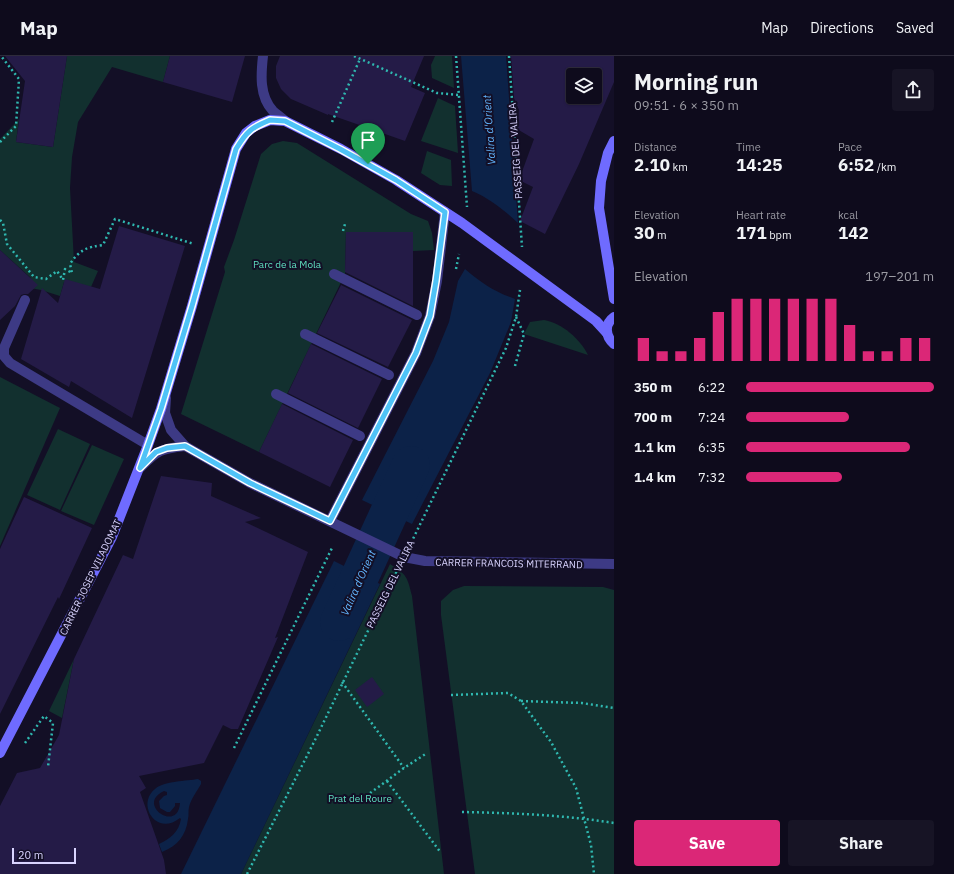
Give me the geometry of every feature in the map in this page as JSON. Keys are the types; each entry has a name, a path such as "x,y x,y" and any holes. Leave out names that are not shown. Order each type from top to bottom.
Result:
{"main road":[{"name":"CARRER JOSEP VILADOMAT","path":"0,753 112,537 140,468 192,306 236,149 246,133 255,126 270,120 285,121"},
{"path":"285,121 396,180 462,223 596,321 607,333"},
{"path":"614,141 608,153 601,181 599,208 614,299"},
{"path":"614,317 608,322 607,333 608,338 614,344"}],"street":[{"path":"263,56 261,76 264,94 272,110 285,121"},
{"path":"330,521 416,353 430,316 438,274 445,212"},
{"path":"334,274 417,315"},
{"path":"25,300 4,348 4,356 10,363 148,445"},
{"path":"305,334 389,375"},
{"name":"CARRER FRANCOIS MITERRAND","path":"166,390 166,414 171,430 185,446 250,483 404,556 425,561 614,564"},
{"path":"276,394 360,436"},
{"path":"140,468 156,452 167,448 185,446"}],"path":[{"path":"0,142 16,126 19,79 1,56"},
{"path":"354,56 437,93 458,95"},
{"path":"456,56 467,207"},
{"name":"PASSEIG DEL VALIRA","path":"509,56 522,247"},
{"path":"332,122 360,58"},
{"path":"0,220 3,223 7,244 34,277 46,279 57,271 63,280 66,269 72,273 70,264 76,254 90,247 103,245 115,220 194,244"},
{"path":"343,231 345,224"},
{"name":"PASSEIG DEL VALIRA","path":"247,874 506,348 516,316 520,290"},
{"path":"515,366 524,334 516,316"},
{"path":"234,748 332,548"},
{"path":"342,682 404,768"},
{"path":"451,695 508,693 521,701 551,742 576,788 591,845 594,874"},
{"path":"521,701 582,703 614,708"},
{"path":"22,747 44,716 53,723 48,767"},
{"path":"358,802 427,753"},
{"path":"387,780 440,853"},
{"path":"462,812 504,812 584,818 614,823"}],"green space":[{"path":"67,56 170,56 163,82 112,67 78,122 72,157 70,188 74,262 98,271 91,287 64,282 60,296 25,287 31,278 0,250 0,139 19,119 16,142 53,147"},
{"path":"435,56 452,56 454,88 432,78 431,65"},
{"path":"438,98 455,106 458,153 421,141"},
{"name":"Parc de la Mola","path":"283,141 297,143 411,214 428,221 432,233 434,250 413,251 413,232 346,232 345,274 259,452 181,414 225,272 224,267 261,154 272,144"},
{"path":"427,151 451,160 452,186 440,185 421,173"},
{"path":"544,320 564,328 580,343 588,355 524,334 530,322"},
{"path":"0,377 60,408 0,546"},
{"path":"58,429 90,444 60,510 27,495"},
{"path":"92,445 124,459 94,525 61,511"},
{"name":"Prat del Roure","path":"390,564 406,577 412,596 444,874 241,874"},
{"path":"464,586 603,587 614,590 614,874 475,874 441,615 441,601 453,590"},
{"path":"74,659 62,718 49,711"}],"water":[{"path":"461,56 506,56 518,223 496,205 472,191"},
{"path":"465,269 488,287 515,299 511,322 490,373 412,524 362,500 433,361 449,322 458,281"},
{"path":"334,561 380,584 241,874 181,874"},
{"path":"198,779 201,781 201,784 190,804 187,825 183,835 172,847 162,852 159,844 167,840 176,831 181,819 180,818 171,823 163,824 157,821 151,816 148,810 150,795 155,789 164,784","holes":["164,791 167,792 167,795 159,801 160,808 170,812 175,806 175,803 180,803 178,812 173,816 160,814 154,803 156,797"]}],"building":[{"path":"5,56 67,56 53,147 16,142 25,81"},
{"path":"170,56 245,56 232,102 163,82"},
{"path":"280,56 424,56 411,87 425,93 405,141 328,115 291,99 281,89 276,78 276,66"},
{"path":"511,56 614,56 614,82 579,164 545,234 520,221 533,187 519,180 534,139 517,129 519,110 514,98"},
{"path":"119,226 185,246 132,418 71,381 69,387 21,359 42,288 58,303 65,279 100,289"},
{"path":"346,232 413,232 413,306 345,272"},
{"path":"0,250 38,285 28,294 21,295 15,306 0,320"},
{"path":"341,285 412,320 388,367 317,333"},
{"path":"311,344 382,379 358,428 288,393"},
{"path":"282,404 353,440 330,487 259,452"},
{"path":"161,476 212,483 211,496 261,518 245,522 308,552 275,638 278,637 238,729 231,729 223,725 204,763 139,776 146,788 140,792 164,860 166,874 0,874 0,806 17,773 40,768 59,735 74,659 123,555 133,559"},
{"path":"24,497 92,528 59,599 58,597 0,714 0,549"},
{"path":"372,677 384,694 367,707 355,690"}],"waterway":[{"name":"Valira d'Orient","path":"339,622 411,465"}],"route":[{"path":"270,120 285,121 368,164 396,180 445,212 442,241 430,316 416,353 330,521 250,483 185,446 167,448 156,452 140,468 161,409 192,306 236,149 246,133 255,126 270,120"}]}
